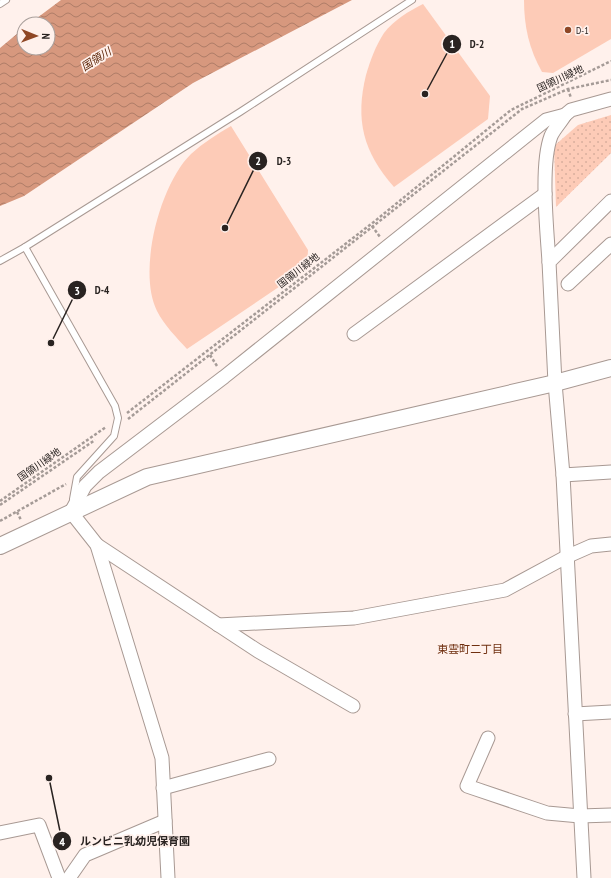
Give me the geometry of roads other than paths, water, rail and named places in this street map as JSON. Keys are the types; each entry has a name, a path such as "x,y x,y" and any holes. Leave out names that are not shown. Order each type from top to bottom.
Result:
{"street":[{"path":"584,878 566,557 563,475 554,383 546,194 547,152 552,136 565,116 571,110 611,99"},
{"path":"71,512 85,486 99,472 230,372 546,120 565,116"},
{"path":"354,334 546,194"},
{"path":"549,262 611,201"},
{"path":"568,284 611,244"},
{"path":"0,546 147,477 554,383 611,368"},
{"path":"563,475 611,472"},
{"path":"71,512 97,545 258,651 353,706"},
{"path":"218,625 354,618 505,590 566,557 591,546 611,544"},
{"path":"97,545 162,758 168,878"},
{"path":"575,714 611,712"},
{"path":"488,738 467,786 547,813 580,816 611,815"},
{"path":"163,788 269,760"},
{"path":"69,878 85,855 166,821"},
{"path":"0,833 39,824 59,878"}],"lane":[{"path":"0,4 6,0"},
{"path":"0,261 25,247 240,112 412,0"},
{"path":"25,247 115,406 118,418 114,436 76,477 71,512"}],"water":[{"name":"国領川","path":"61,0 352,0 193,83 24,196 0,206 0,48 16,35 16,56 56,56 56,16 40,16"}],"place":[{"name":"D-1","path":"568,30"},
{"name":"D-2","path":"425,94"},
{"name":"D-3","path":"225,228"},
{"name":"D-4","path":"51,343"},
{"name":"ルンビニ乳幼児保育園","path":"49,778"}],"district":[{"name":"東雲町二丁目","path":"470,649"}]}
